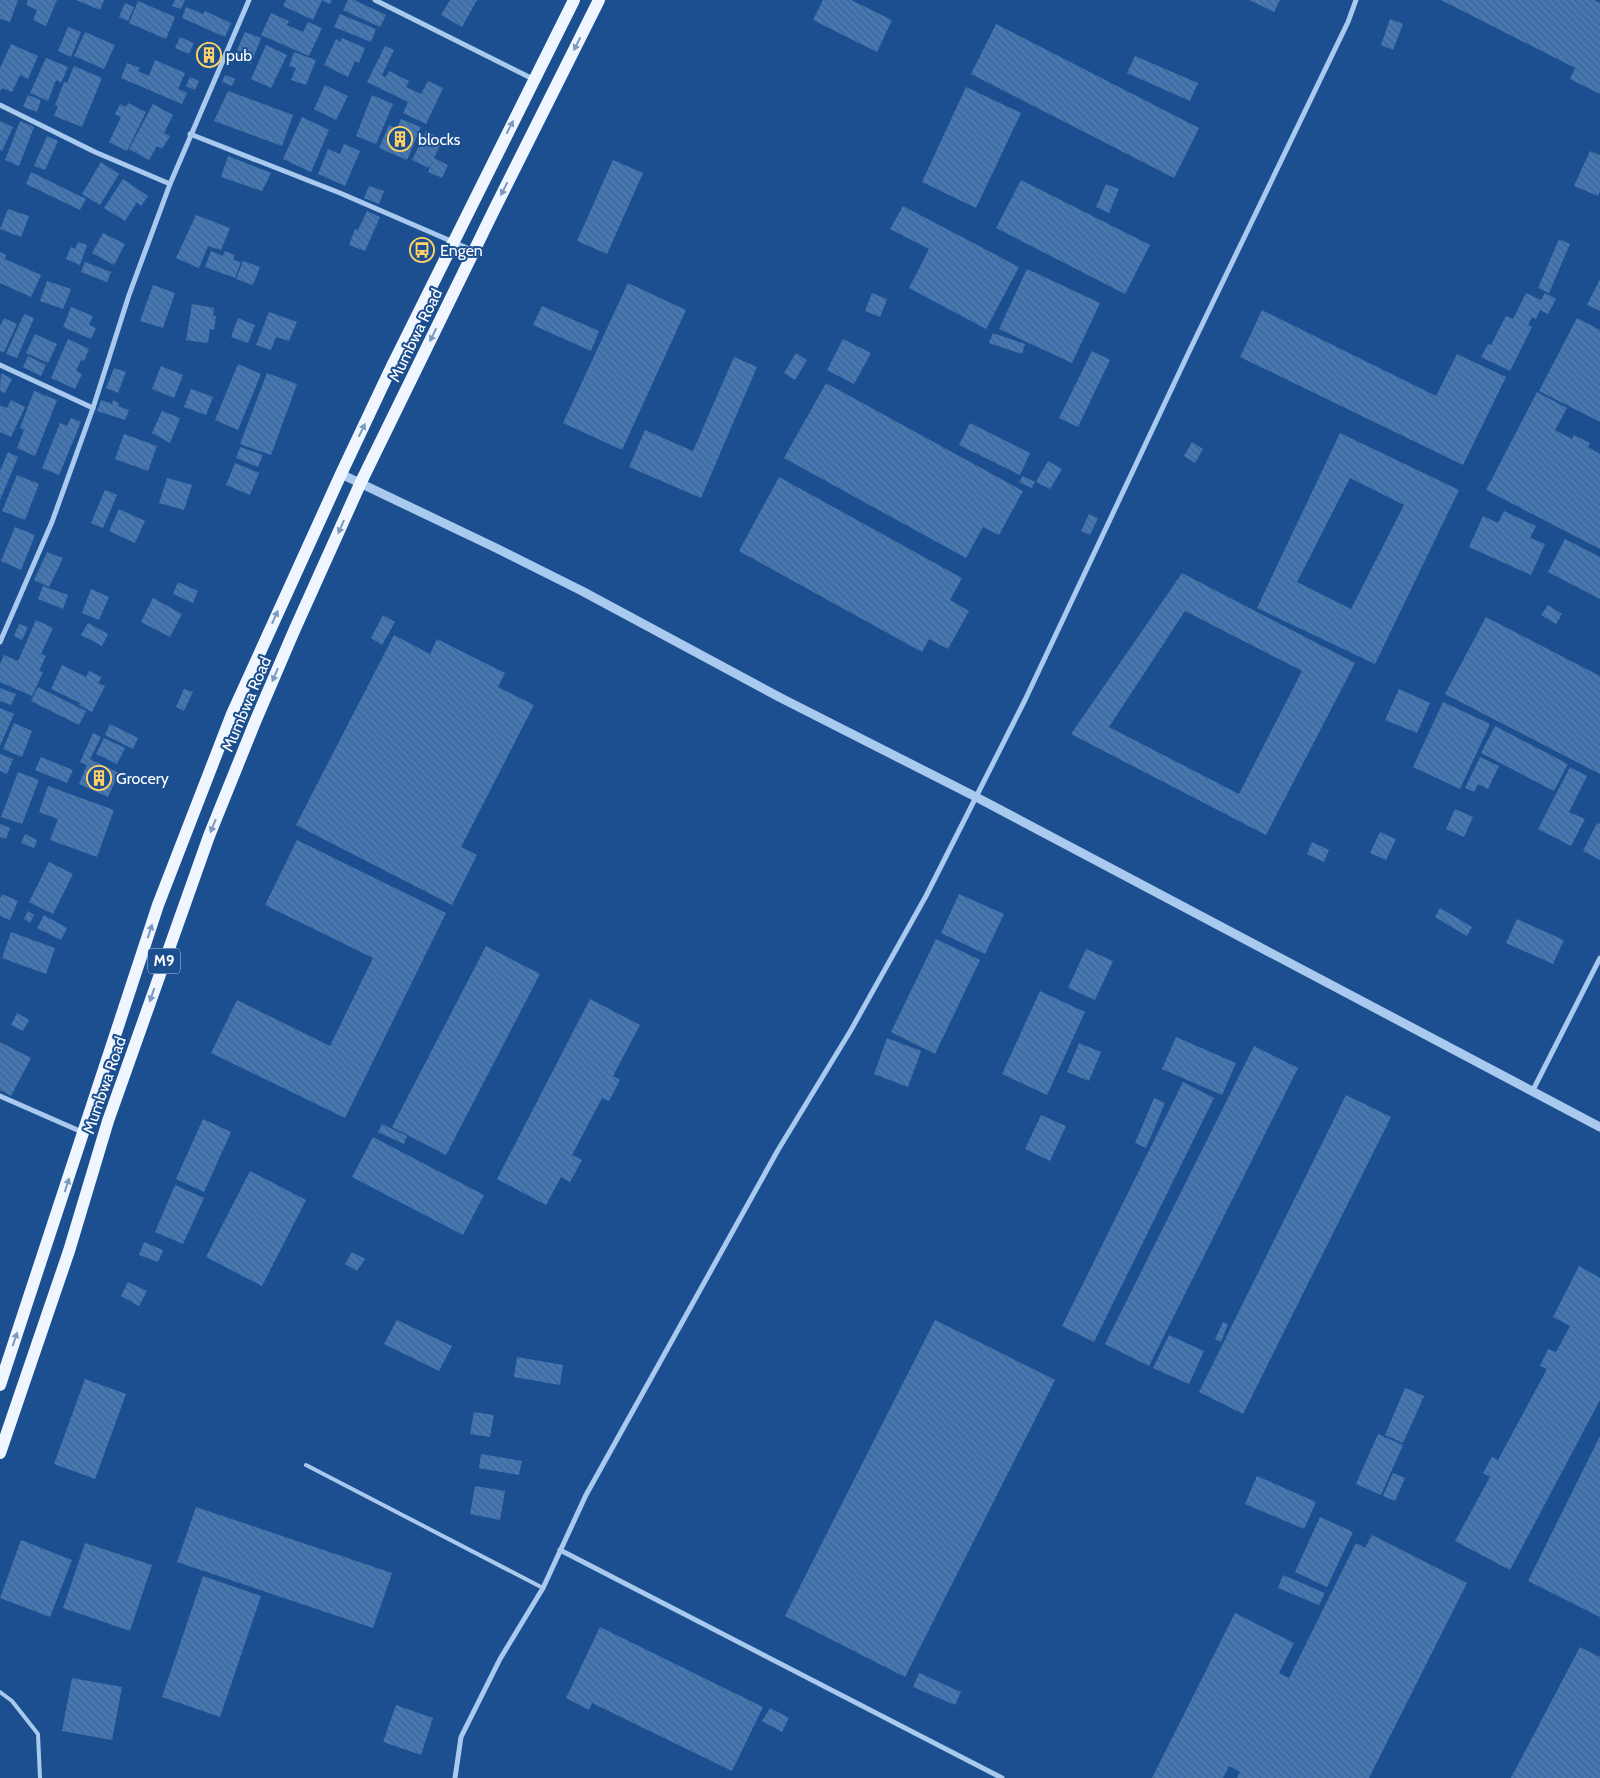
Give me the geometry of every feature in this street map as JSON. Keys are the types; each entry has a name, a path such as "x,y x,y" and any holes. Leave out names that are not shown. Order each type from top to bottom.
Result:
{"main road":[{"name":"Mumbwa Road","path":"0,1385 158,905 232,714 341,474 453,241 574,0"},
{"name":"Mumbwa Road","path":"0,1453 69,1251 108,1121 209,836 294,631 361,482 599,0"}],"street":[{"path":"0,642 52,522 93,408 129,295 170,184 249,0"},
{"path":"375,0 534,80"},
{"path":"455,1778 461,1737 500,1659 542,1588 586,1495 778,1150 851,1030 926,896 1025,700 1187,356 1348,22 1356,0"},
{"path":"0,105 95,152 170,184"},
{"path":"190,134 340,193 474,251"},
{"path":"0,365 93,408"},
{"path":"341,474 361,482 573,587 779,697 976,797 1600,1127"},
{"path":"1532,1092 1600,958"},
{"path":"0,1096 84,1133"},
{"path":"560,1550 1002,1778"}],"lane":[{"path":"306,1465 542,1588"},
{"path":"0,1692 12,1701 38,1734 40,1778"}],"building":[{"path":"0,0 18,0 10,22 0,19"},
{"path":"28,0 57,0 46,26 33,20 37,10 26,5"},
{"path":"76,0 104,0 100,10"},
{"path":"175,0 185,0 181,9 172,6"},
{"path":"286,0 322,0 313,20 283,6"},
{"path":"322,0 332,0 330,4"},
{"path":"348,0 354,0 386,15 380,27 343,10"},
{"path":"450,0 477,0 462,27 441,15"},
{"path":"823,0 851,0 892,20 877,52 813,20"},
{"path":"1249,0 1280,0 1274,12"},
{"path":"1441,0 1594,0 1600,3 1600,94 1570,79 1575,68"},
{"path":"138,1 175,17 166,39 129,23"},
{"path":"125,3 134,7 128,21 119,17"},
{"path":"186,7 203,14 205,11 231,23 225,37 182,18"},
{"path":"271,13 289,21 287,25 303,32 308,22 322,28 309,56 261,35"},
{"path":"340,14 376,29 371,42 334,27"},
{"path":"1390,19 1403,24 1393,50 1381,45"},
{"path":"996,24 1199,128 1174,178 971,74"},
{"path":"68,27 81,32 71,57 58,51"},
{"path":"85,32 115,45 104,69 74,56"},
{"path":"245,32 261,38 251,64 234,57"},
{"path":"180,37 194,43 189,54 175,48"},
{"path":"342,38 365,48 359,63 355,61 348,77 324,65 336,39 340,42"},
{"name":"pub","path":"207,41 221,48 211,69 198,63"},
{"path":"11,44 38,56 28,79 20,75 12,92 2,88 0,92 0,68"},
{"path":"266,45 287,55 271,88 251,79"},
{"path":"385,46 394,50 382,75 386,77 389,71 409,81 406,87 421,94 428,81 443,88 426,124 403,113 408,102 367,82"},
{"path":"294,52 316,60 306,85 291,80 296,68 289,66"},
{"path":"1135,56 1198,83 1190,101 1127,73"},
{"path":"46,58 68,67 61,83 56,80 48,101 30,93"},
{"path":"155,60 185,73 178,89 187,93 182,104 121,78 127,63 140,68 138,71 149,76"},
{"path":"74,66 102,78 82,127 54,116 58,106 55,105 64,82 67,83"},
{"path":"225,75 235,79 232,86 222,82"},
{"path":"190,77 199,81 195,90 186,86"},
{"path":"325,85 348,96 336,120 314,109"},
{"path":"966,87 1021,113 976,208 922,182"},
{"path":"228,91 293,115 282,146 214,121"},
{"path":"28,95 41,100 37,112 23,107"},
{"path":"372,95 393,104 376,144 356,136"},
{"path":"128,103 146,112 127,151 109,142 121,117 115,114 120,104 126,107"},
{"path":"153,104 173,115 164,133 170,136 162,149 157,146 149,160 129,149"},
{"path":"302,117 329,130 311,172 283,159"},
{"name":"blocks","path":"401,119 421,127 407,160 379,148 389,125 397,129"},
{"path":"0,121 13,127 2,151 0,150"},
{"path":"20,121 34,127 19,166 5,160"},
{"path":"426,131 443,139 434,158 448,165 442,178 428,172 433,161 429,168 412,160"},
{"path":"47,136 58,141 45,170 34,166"},
{"path":"344,144 360,151 345,186 318,174 328,149 340,154"},
{"path":"1590,151 1600,155 1600,191 1598,196 1574,186"},
{"path":"228,156 271,173 262,191 221,177"},
{"path":"613,160 643,173 607,254 577,241"},
{"path":"101,162 119,174 100,205 82,194"},
{"path":"31,172 86,199 80,210 26,184"},
{"path":"123,179 148,196 141,206 137,202 125,221 104,208"},
{"path":"1021,180 1150,245 1125,294 996,228"},
{"path":"1106,184 1119,189 1109,213 1096,207"},
{"path":"369,186 384,191 379,204 364,198"},
{"path":"903,206 1019,267 986,329 909,288 929,249 890,229"},
{"path":"8,209 29,216 21,237 0,229"},
{"path":"367,211 380,217 365,251 349,245 355,229 358,230"},
{"path":"196,215 230,228 221,250 208,246 199,268 176,258"},
{"path":"103,233 125,244 114,265 92,253"},
{"path":"1559,239 1570,244 1549,293 1538,288"},
{"path":"78,242 87,245 80,265 66,259 71,247 75,249"},
{"path":"211,251 223,256 225,251 235,255 233,260 241,262 235,278 205,267"},
{"path":"0,252 6,255 5,259 41,275 31,297 0,283"},
{"path":"243,261 260,267 253,285 236,279"},
{"path":"85,262 111,272 107,282 81,272"},
{"path":"1027,269 1100,303 1072,363 999,329"},
{"path":"1600,279 1600,311 1587,305"},
{"path":"47,281 71,289 63,309 40,301"},
{"path":"628,283 686,310 622,450 563,423"},
{"path":"153,285 175,293 163,328 140,321"},
{"path":"872,293 887,299 880,317 865,311"},
{"path":"1526,293 1541,300 1545,293 1556,299 1548,314 1540,310 1536,319 1532,317 1528,325 1532,327 1510,371 1481,357 1488,344 1491,345 1506,316 1513,319"},
{"path":"192,304 214,308 213,316 216,316 214,330 210,329 208,343 186,340"},
{"path":"542,306 599,331 591,351 533,325"},
{"path":"71,307 93,316 89,325 96,328 91,339 63,327"},
{"path":"1262,310 1436,396 1457,354 1506,377 1463,465 1240,357"},
{"path":"269,312 297,322 289,341 276,337 271,350 256,345"},
{"path":"24,314 34,318 17,358 6,354"},
{"path":"4,318 17,324 4,352 0,351 0,326"},
{"path":"238,318 255,325 248,343 231,337"},
{"path":"1577,318 1600,330 1600,422 1539,391"},
{"path":"993,333 1025,344 1022,354 989,343"},
{"path":"35,334 57,344 48,363 26,353"},
{"path":"68,339 89,349 84,361 81,360 76,371 82,374 75,389 51,378"},
{"path":"843,339 871,353 854,384 827,370"},
{"path":"1092,351 1110,360 1078,427 1059,418"},
{"path":"796,353 807,360 795,380 784,373"},
{"path":"28,356 46,365 41,376 23,367"},
{"path":"734,357 757,367 701,498 629,467 645,430 693,451"},
{"path":"238,364 261,374 238,430 215,420"},
{"path":"161,366 183,375 174,398 152,389"},
{"path":"114,368 126,372 118,393 106,388"},
{"path":"1,373 12,379 5,393 0,391"},
{"path":"267,373 297,384 271,455 240,444"},
{"path":"826,383 1023,491 999,535 983,527 966,558 784,458"},
{"path":"191,389 213,397 206,415 184,407"},
{"path":"34,391 57,400 35,456 17,448 24,430 20,428"},
{"path":"1537,392 1567,408 1555,430 1572,439 1574,435 1590,443 1588,447 1600,454 1600,549 1486,490"},
{"path":"11,400 25,407 11,437 0,432 0,405 7,408"},
{"path":"101,400 112,404 113,400 119,403 118,406 129,410 125,420 97,411"},
{"path":"162,411 180,418 170,443 152,433"},
{"path":"71,418 81,422 59,475 42,468 60,423 67,426"},
{"path":"970,423 1030,453 1020,475 959,445"},
{"path":"1340,433 1459,490 1375,664 1257,608","holes":["1350,478 1404,505 1351,609 1297,582"]},
{"path":"124,434 157,446 148,471 115,459"},
{"path":"1192,442 1203,449 1195,463 1184,456"},
{"path":"240,447 263,455 258,467 236,458"},
{"path":"8,452 18,457 0,500 0,471"},
{"path":"1048,461 1062,469 1050,489 1036,482"},
{"path":"235,463 259,473 250,495 226,485"},
{"path":"17,475 39,484 25,520 2,511"},
{"path":"1023,476 1035,482 1032,488 1019,482"},
{"path":"779,477 962,578 950,600 969,611 948,649 929,639 922,652 739,551"},
{"path":"167,478 192,485 184,510 159,503"},
{"path":"105,490 117,495 103,528 91,523"},
{"path":"119,509 145,521 135,543 109,531"},
{"path":"1504,511 1536,526 1530,538 1545,544 1531,575 1469,547 1483,516 1498,523"},
{"path":"1089,514 1098,518 1090,535 1081,531"},
{"path":"15,527 35,535 21,570 1,561"},
{"path":"1565,539 1600,557 1600,599 1548,572"},
{"path":"47,552 63,558 49,587 34,580"},
{"path":"1182,573 1355,663 1266,835 1071,734","holes":["1185,611 1302,671 1239,794 1109,727"]},
{"path":"178,582 198,591 193,603 173,594"},
{"path":"43,586 68,595 63,609 38,599"},
{"path":"91,589 109,597 99,620 82,613"},
{"path":"153,598 182,614 170,637 141,622"},
{"path":"1548,605 1562,614 1556,624 1541,615"},
{"path":"383,615 395,622 382,645 371,638"},
{"path":"1486,617 1600,676 1600,774 1445,694"},
{"path":"36,620 53,628 41,654 46,656 39,671 43,672 32,696 0,682 0,664 4,655 18,661"},
{"path":"88,623 108,634 102,646 81,635"},
{"path":"19,624 28,627 22,640 14,636"},
{"path":"394,635 430,654 437,639 505,673 498,687 534,705 461,847 477,855 452,905 296,825"},
{"path":"62,665 86,677 89,671 102,677 98,683 105,686 92,712 79,705 80,703 51,689"},
{"path":"38,687 86,711 79,725 31,701"},
{"path":"0,688 16,694 11,705 0,701"},
{"path":"184,689 193,692 184,711 176,707"},
{"path":"1399,689 1430,703 1417,733 1385,720"},
{"path":"1443,702 1490,724 1460,789 1413,767"},
{"path":"0,708 14,714 0,746"},
{"path":"14,723 32,731 22,757 3,749"},
{"path":"110,724 138,738 133,749 105,735"},
{"path":"1495,726 1568,764 1554,791 1481,753"},
{"name":"Grocery","path":"93,733 101,737 90,759 119,773 108,797 79,784 87,765 80,762"},
{"path":"104,738 125,748 117,764 96,754"},
{"path":"0,754 13,759 7,774 0,771"},
{"path":"41,757 73,770 67,783 35,770"},
{"path":"1480,757 1499,766 1488,789 1478,784 1474,792 1465,788"},
{"path":"1570,767 1587,776 1569,812 1585,819 1571,846 1538,829"},
{"path":"18,772 39,780 22,824 1,817"},
{"path":"48,786 114,810 97,857 50,840 58,819 39,812"},
{"path":"1455,809 1473,817 1464,837 1446,829"},
{"path":"1597,823 1600,824 1600,860 1583,851"},
{"path":"0,824 10,828 6,839 0,837"},
{"path":"1380,832 1396,839 1386,860 1370,853"},
{"path":"25,834 37,840 34,848 21,843"},
{"path":"297,840 446,913 345,1118 211,1053 237,1000 330,1046 373,958 265,905"},
{"path":"1312,842 1329,850 1324,862 1307,854"},
{"path":"49,862 73,874 53,914 29,902"},
{"path":"2,894 18,901 10,920 0,916 0,899"},
{"path":"959,894 1004,914 985,954 941,933"},
{"path":"1440,908 1472,927 1467,936 1435,917"},
{"path":"28,911 34,915 30,923 24,919"},
{"path":"44,915 67,928 61,940 37,928"},
{"path":"1517,919 1564,940 1553,964 1506,943"},
{"path":"11,932 55,948 46,974 2,958"},
{"path":"936,939 980,960 935,1054 891,1032"},
{"path":"486,946 540,974 446,1155 392,1127"},
{"path":"1086,949 1113,961 1095,1000 1068,988"},
{"path":"1040,991 1085,1012 1047,1095 1002,1074"},
{"path":"590,999 640,1025 613,1076 620,1080 609,1101 602,1098 572,1155 582,1160 570,1182 561,1177 546,1205 497,1179"},
{"path":"17,1013 29,1020 23,1031 11,1025"},
{"path":"1176,1037 1236,1063 1222,1095 1162,1069"},
{"path":"887,1038 921,1051 908,1087 874,1074"},
{"path":"0,1042 31,1058 11,1096 0,1090"},
{"path":"1079,1043 1101,1052 1089,1081 1067,1072"},
{"path":"1254,1046 1298,1068 1149,1366 1105,1344"},
{"path":"1183,1082 1214,1098 1094,1342 1062,1326"},
{"path":"1346,1095 1391,1117 1243,1414 1199,1392"},
{"path":"1154,1098 1165,1103 1146,1148 1135,1143"},
{"path":"1041,1115 1066,1126 1050,1161 1025,1149"},
{"path":"203,1119 231,1132 204,1192 176,1179"},
{"path":"382,1124 407,1136 404,1144 378,1132"},
{"path":"373,1137 484,1195 463,1235 352,1177"},
{"path":"250,1171 306,1200 262,1286 206,1257"},
{"path":"175,1185 204,1198 183,1244 155,1232"},
{"path":"144,1242 163,1250 158,1262 139,1255"},
{"path":"352,1252 365,1259 357,1271 345,1264"},
{"path":"1579,1266 1600,1278 1600,1400 1510,1570 1455,1541 1490,1477 1483,1473 1492,1457 1498,1460 1547,1369 1540,1366 1548,1349 1556,1352 1570,1326 1553,1317"},
{"path":"128,1282 147,1291 139,1306 121,1296"},
{"path":"397,1320 452,1346 439,1371 384,1344"},
{"path":"935,1320 1055,1380 905,1677 785,1616"},
{"path":"1223,1322 1228,1324 1221,1342 1215,1339"},
{"path":"1169,1335 1204,1351 1189,1384 1153,1368"},
{"path":"517,1357 563,1365 560,1385 514,1377"},
{"path":"85,1379 126,1394 95,1479 54,1464"},
{"path":"1405,1388 1424,1396 1403,1443 1385,1435"},
{"path":"474,1412 494,1415 490,1437 470,1434"},
{"path":"1378,1434 1403,1445 1381,1495 1356,1484"},
{"path":"1600,1436 1600,1617 1528,1581"},
{"path":"481,1454 522,1461 519,1475 479,1468"},
{"path":"1393,1473 1405,1478 1395,1501 1383,1496"},
{"path":"1257,1476 1316,1502 1304,1529 1245,1504"},
{"path":"475,1486 505,1491 500,1520 470,1514"},
{"path":"196,1507 392,1573 373,1628 177,1562"},
{"path":"1320,1517 1353,1532 1327,1587 1295,1572"},
{"path":"1372,1535 1467,1583 1369,1778 1237,1778 1240,1772 1229,1766 1223,1778 1152,1778 1235,1613 1294,1643 1279,1673 1289,1678 1356,1543 1365,1548"},
{"path":"21,1540 72,1560 50,1617 0,1598"},
{"path":"85,1543 152,1565 130,1631 63,1608"},
{"path":"1283,1575 1325,1593 1319,1605 1278,1588"},
{"path":"203,1576 261,1596 220,1717 162,1697"},
{"path":"600,1627 763,1707 732,1771 592,1703 589,1710 566,1698"},
{"path":"1580,1647 1600,1657 1600,1778 1511,1778"},
{"path":"919,1673 961,1692 955,1705 913,1687"},
{"path":"72,1678 122,1687 112,1740 62,1731"},
{"path":"396,1705 433,1718 421,1755 383,1742"},
{"path":"770,1708 789,1718 782,1732 762,1721"}],"place":[{"name":"pub","path":"209,55"},
{"name":"blocks","path":"400,139"},
{"name":"Engen","path":"422,250"},
{"name":"Grocery","path":"99,778"}]}
